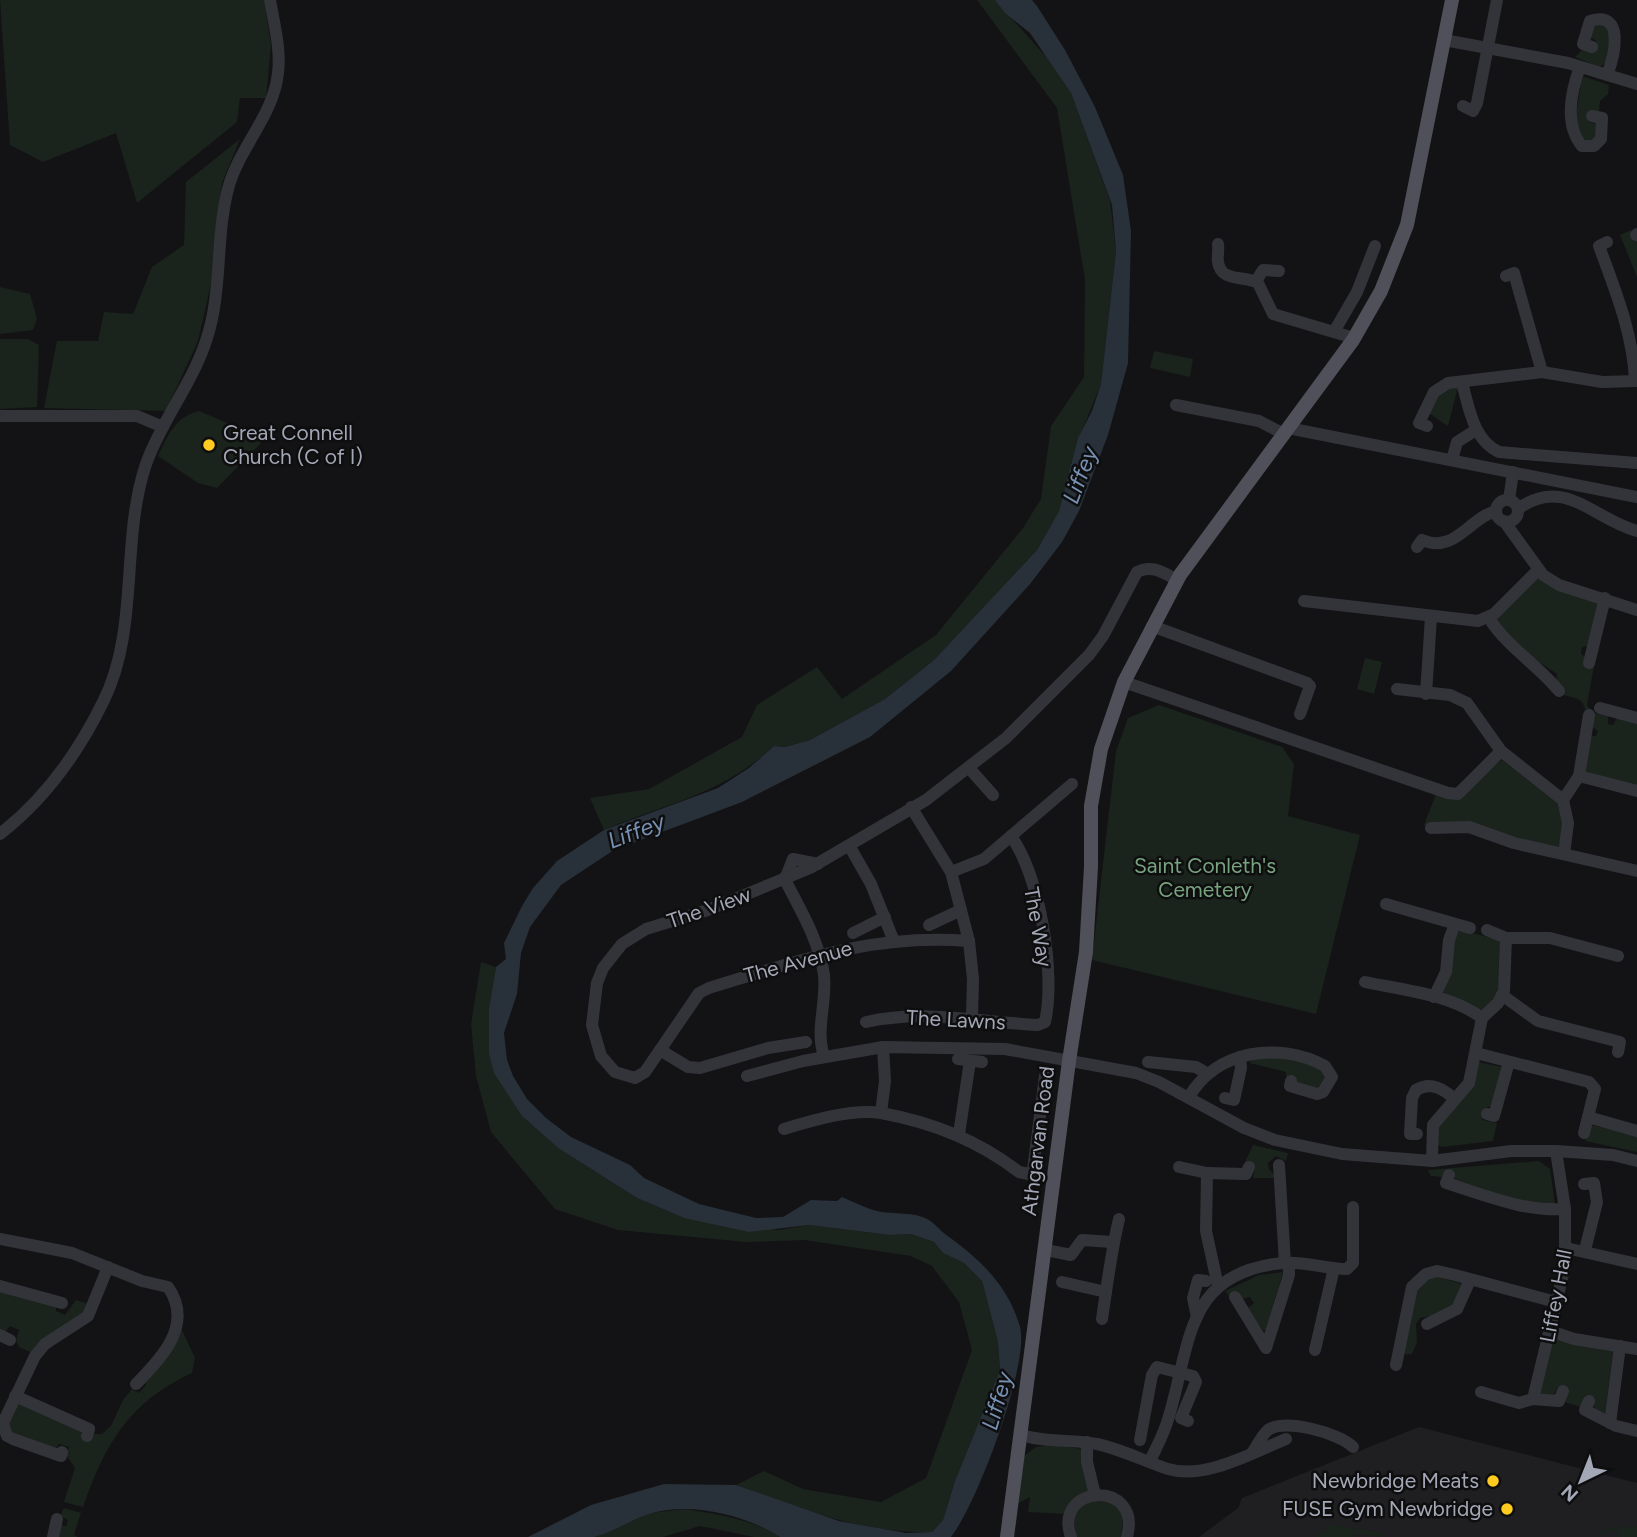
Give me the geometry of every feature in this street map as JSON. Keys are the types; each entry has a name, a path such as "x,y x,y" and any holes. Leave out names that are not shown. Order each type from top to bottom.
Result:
{"main road":[{"name":"Athgarvan Road","path":"1007,1537 1069,1061 1086,952 1091,806 1101,749 1124,682 1177,580 1354,338 1381,291 1407,225 1452,0"}],"street":[{"path":"0,834 45,793 72,755 103,702 120,663 129,597 131,533 146,464 163,427 189,385 206,341 217,294 228,189 278,76 278,49 270,0"},
{"path":"1463,106 1473,111 1477,103 1497,0"},
{"path":"1592,47 1583,44 1590,21 1603,18 1610,21 1615,32 1607,75"},
{"path":"1444,40 1580,67 1637,84"},
{"path":"1580,67 1570,118 1575,138 1582,146 1594,146 1601,139 1602,118 1592,116"},
{"path":"1427,426 1419,423 1434,392 1448,383 1542,372 1602,382 1636,381 1624,316 1599,246 1607,242"},
{"path":"1218,244 1218,262 1223,272 1232,278 1256,281 1265,293 1270,310 1279,317 1335,330 1354,338"},
{"path":"1335,330 1357,292 1375,246"},
{"path":"1256,281 1263,270 1279,271"},
{"path":"1506,276 1514,274 1542,372"},
{"path":"1462,383 1476,430 1491,449 1499,452 1637,463"},
{"path":"1176,405 1259,421 1286,431 1452,460 1637,497"},
{"path":"0,416 137,416 163,427"},
{"path":"1452,460 1457,442 1476,430"},
{"path":"1504,522 1514,519 1513,472"},
{"path":"1420,539 1447,543 1459,537 1483,515 1496,511 1500,502 1513,504 1539,497 1559,496 1637,531"},
{"path":"1496,511 1538,570 1559,585 1637,610"},
{"name":"The View","path":"660,1050 645,1072 635,1078 615,1072 601,1056 594,1037 592,1012 603,968 622,944 646,929 708,910 818,864 850,847 911,807 969,768 1016,728 1089,655 1103,636 1138,572 1158,569 1177,580"},
{"path":"1304,601 1321,609 1469,621 1489,618 1538,570"},
{"path":"1588,655 1605,598"},
{"path":"1426,694 1431,617"},
{"path":"1489,618 1502,637 1552,676 1559,691"},
{"path":"1152,626 1307,683 1310,686 1300,714"},
{"path":"1124,682 1430,782 1458,794 1501,751"},
{"path":"1397,689 1450,695 1467,704 1501,751 1563,800 1568,823 1564,854"},
{"path":"1563,800 1579,776 1581,751 1603,714 1637,719"},
{"path":"969,768 993,795"},
{"path":"1579,776 1637,791"},
{"path":"951,872 984,859 1060,801 1072,784"},
{"path":"911,807 951,872 969,941 973,979 972,1017"},
{"path":"1432,828 1468,833 1637,870"},
{"name":"The Way","path":"1012,836 1023,858 1046,947 1045,1022"},
{"path":"850,847 893,939"},
{"path":"785,878 819,955 825,993 820,1038 824,1056"},
{"path":"1385,904 1444,918 1470,928"},
{"path":"929,925 961,909"},
{"path":"853,933 885,917"},
{"path":"1434,997 1446,972 1449,940 1454,924"},
{"path":"1488,930 1506,938 1550,938 1618,957"},
{"path":"1432,1161 1433,1125 1469,1083 1482,1018 1502,995 1506,938"},
{"name":"The Avenue","path":"660,1050 703,990 819,955 893,939 969,941"},
{"path":"1365,982 1434,997 1460,1006 1482,1018"},
{"path":"1502,995 1538,1021 1620,1042 1618,1052"},
{"name":"The Lawns","path":"876,1024 916,1015 972,1017 1026,1024 1045,1022"},
{"path":"660,1050 688,1067 700,1068 797,1039"},
{"path":"881,1113 885,1081 883,1047"},
{"path":"747,1076 824,1056 883,1047 983,1047 1136,1073 1189,1097 1244,1128 1275,1140 1352,1155 1432,1161 1511,1151 1556,1151 1637,1161"},
{"path":"1189,1097 1206,1073 1215,1066 1240,1057 1282,1053 1299,1056 1325,1066 1332,1077 1327,1088 1317,1094 1290,1086 1290,1082"},
{"path":"1476,1053 1589,1082 1595,1089 1584,1133"},
{"path":"1225,1098 1234,1100 1241,1068 1240,1057"},
{"path":"959,1134 970,1061"},
{"path":"1148,1062 1196,1067 1206,1073"},
{"path":"1487,1114 1494,1116 1509,1062"},
{"path":"792,1130 816,1119 881,1113 959,1134 1024,1175 1032,1170 1044,1127 1045,1076"},
{"path":"1417,1134 1410,1134 1412,1098 1416,1090 1430,1085 1455,1099"},
{"path":"1588,1118 1637,1130"},
{"name":"Liffey Hall","path":"1534,1399 1566,1248 1565,1209 1556,1151"},
{"path":"1242,1301 1266,1348 1289,1275 1279,1165"},
{"path":"1179,1167 1207,1173 1246,1174 1249,1167"},
{"path":"1150,1461 1169,1417 1187,1339 1212,1284 1206,1231 1207,1173"},
{"path":"1449,1175 1446,1183 1516,1204 1538,1209 1565,1209"},
{"path":"1584,1184 1594,1183 1597,1202 1585,1250"},
{"path":"1197,1317 1193,1298 1198,1280 1212,1284 1246,1272 1287,1263 1347,1269 1353,1263 1353,1207"},
{"path":"1102,1320 1112,1242 1119,1219"},
{"path":"1046,1250 1071,1255 1079,1242 1087,1238 1112,1242"},
{"path":"0,1239 72,1253 168,1287 178,1313 169,1347 136,1384"},
{"path":"1566,1248 1585,1250 1637,1264"},
{"path":"62,1452 61,1456 7,1436 3,1423 35,1356 45,1344 88,1316 108,1267"},
{"path":"1315,1350 1334,1268"},
{"path":"1396,1365 1412,1287 1426,1274 1437,1271 1556,1301"},
{"path":"1427,1324 1457,1309 1470,1280"},
{"path":"1066,1281 1106,1292"},
{"path":"0,1286 62,1303"},
{"path":"1550,1331 1574,1339 1637,1349"},
{"path":"1610,1423 1620,1346"},
{"path":"1146,1432 1155,1369 1166,1367 1193,1376 1196,1382 1181,1418 1188,1421"},
{"path":"1481,1392 1519,1403 1534,1399 1559,1401 1563,1391"},
{"path":"15,1396 89,1429 87,1436"},
{"path":"1589,1401 1585,1410 1610,1423 1637,1431"},
{"path":"1251,1453 1265,1433 1284,1426 1333,1434 1353,1447"},
{"path":"1022,1435 1038,1440 1087,1442 1169,1469 1197,1470 1286,1439"},
{"path":"1087,1442 1087,1462 1095,1495"},
{"path":"1071,1537 1069,1521 1072,1512 1081,1500 1095,1495 1112,1497 1126,1510 1129,1519 1127,1537"},
{"path":"53,1537 57,1519"}],"shaded area":[{"path":"1419,1427 1637,1483 1637,1537 1199,1537 1238,1508 1242,1498"}],"green space":[{"path":"0,0 264,0 271,45 266,98 240,98 237,122 137,203 116,133 43,162 10,145"},
{"path":"977,0 995,0 1049,60 1071,93 1110,201 1116,251 1101,384 1077,443 1059,511 1037,550 934,660 885,699 810,740 785,747 774,746 754,763 713,787 604,830 590,798 649,789 742,737 757,705 817,667 842,699 936,635 1023,528 1041,499 1051,426 1084,377 1085,280 1057,108"},
{"path":"1602,21 1612,32 1606,63 1599,67 1575,57 1584,48 1594,50 1596,40 1590,38 1589,27"},
{"path":"1582,76 1609,85 1608,94 1600,101 1599,112 1591,112 1589,122 1596,124 1597,138 1585,143 1575,124"},
{"path":"240,139 222,183 212,280 198,341 166,411 44,408 57,341 98,341 104,312 133,314 152,267 184,245 186,182"},
{"path":"1631,230 1637,239 1637,277 1620,235"},
{"path":"0,287 30,294 37,319 33,330 0,334"},
{"path":"0,339 28,339 39,345 37,407 0,409"},
{"path":"1154,351 1193,359 1190,377 1150,368"},
{"path":"1458,387 1448,426 1427,412 1442,388"},
{"path":"199,411 265,439 217,488 198,483 158,456 178,422"},
{"path":"1538,577 1599,603 1588,646 1582,647 1581,653 1594,666 1587,705 1593,713 1608,716 1608,724 1613,725 1617,718 1637,722 1637,787 1585,772 1589,736 1596,736 1598,731 1592,727 1584,705 1578,699 1555,693 1557,674 1516,647 1496,617"},
{"path":"1365,658 1382,662 1374,694 1357,689"},
{"name":"Saint Conleth's Cemetery","path":"1159,705 1282,747 1294,764 1288,816 1360,835 1316,1014 1092,960 1116,751 1128,718"},
{"path":"1502,760 1557,802 1564,827 1558,848 1424,825 1436,794 1445,797"},
{"path":"1460,930 1496,939 1503,946 1497,997 1481,1012 1441,991 1452,943"},
{"path":"481,962 496,967 489,1008 489,1054 522,1116 558,1148 637,1198 684,1218 779,1230 809,1225 890,1235 911,1234 934,1242 943,1253 964,1263 982,1281 998,1342 1000,1370 955,1481 943,1520 932,1532 881,1529 857,1524 808,1511 736,1485 764,1471 803,1489 881,1502 926,1478 972,1350 959,1302 932,1266 911,1256 804,1240 746,1242 618,1230 555,1209 491,1132 476,1076 471,1024"},
{"path":"1279,1056 1318,1066 1327,1075 1322,1088 1297,1085 1295,1078 1286,1076 1286,1072 1249,1063 1253,1059"},
{"path":"1478,1062 1503,1067 1492,1106 1485,1108 1482,1120 1497,1123 1493,1141 1442,1147 1438,1145 1437,1130"},
{"path":"1591,1125 1637,1134 1637,1152 1585,1141"},
{"path":"1253,1145 1288,1153 1286,1161 1276,1156 1268,1163 1269,1169 1277,1178 1253,1178 1255,1166 1245,1162"},
{"path":"1539,1161 1550,1169 1555,1205 1536,1206 1454,1181 1455,1176 1444,1173 1442,1177 1431,1176 1428,1170"},
{"path":"1283,1272 1266,1329 1263,1331 1248,1308 1254,1303 1250,1297 1242,1299 1236,1292 1229,1296 1225,1291 1259,1275"},
{"path":"1434,1276 1462,1284 1454,1306 1420,1318 1416,1324 1417,1342 1412,1354 1399,1355 1417,1287"},
{"path":"0,1291 56,1307 56,1311 65,1315 76,1300 89,1304 84,1314 32,1353 19,1347 16,1340 19,1330 10,1326 5,1332 0,1330"},
{"path":"182,1330 195,1358 192,1373 151,1397 122,1427 100,1464 83,1507 64,1502 75,1468 66,1455 69,1447 59,1444 56,1448 14,1438 6,1420 16,1403 81,1431 81,1438 90,1441 93,1434 102,1434 111,1426 123,1400 132,1389 139,1393 146,1385 145,1381"},
{"path":"1555,1339 1613,1351 1605,1414 1594,1410 1594,1403 1581,1407 1564,1402 1568,1392 1558,1387 1553,1395 1539,1393 1551,1341"},
{"path":"1056,1444 1081,1449 1088,1491 1066,1514 1028,1512 1030,1497 1017,1504 1024,1456 1036,1447"},
{"path":"1088,1500 1114,1503 1123,1517 1121,1537 1076,1537 1074,1516"},
{"path":"64,1508 81,1513 74,1535 78,1537 56,1537 60,1525 66,1526 68,1520 60,1516"},
{"path":"684,1509 746,1522 780,1537 754,1537 700,1526 663,1537 593,1537 651,1513"},
{"path":"1331,1525 1382,1533 1381,1537 1355,1533 1354,1537 1316,1537"},
{"path":"1637,1526 1637,1537 1618,1537 1618,1529 1591,1537 1611,1528"}],"water":[{"name":"Liffey","path":"995,0 1032,0 1037,6 1065,50 1095,107 1123,175 1131,231 1128,363 1108,435 1079,511 1062,542 1030,584 951,671 870,737 742,802 614,850 561,885 530,927 521,953 517,994 504,1033 507,1060 513,1076 527,1099 546,1118 571,1137 630,1165 644,1178 699,1204 756,1218 783,1217 811,1200 837,1201 842,1197 877,1211 917,1215 931,1222 981,1263 1000,1286 1015,1312 1020,1327 1021,1345 1009,1402 974,1496 951,1537 780,1537 751,1522 717,1512 682,1509 649,1514 594,1537 528,1537 591,1505 664,1484 736,1485 839,1521 906,1533 932,1532 943,1520 955,1481 1000,1370 998,1342 982,1281 964,1263 943,1253 934,1242 911,1234 890,1235 809,1225 749,1232 684,1218 637,1198 558,1148 522,1116 494,1073 489,1054 489,1008 496,967 506,959 504,943 533,888 557,861 604,830 718,788 749,768 774,746 785,747 810,740 885,699 934,660 1037,550 1059,511 1078,438 1092,411 1101,384 1116,251 1112,205 1071,93 1030,33 1005,13"}],"place":[{"name":"Great Connell Church (C of I)","path":"209,445"},
{"name":"Newbridge Meats","path":"1493,1481"},
{"name":"FUSE Gym Newbridge","path":"1507,1509"}]}
